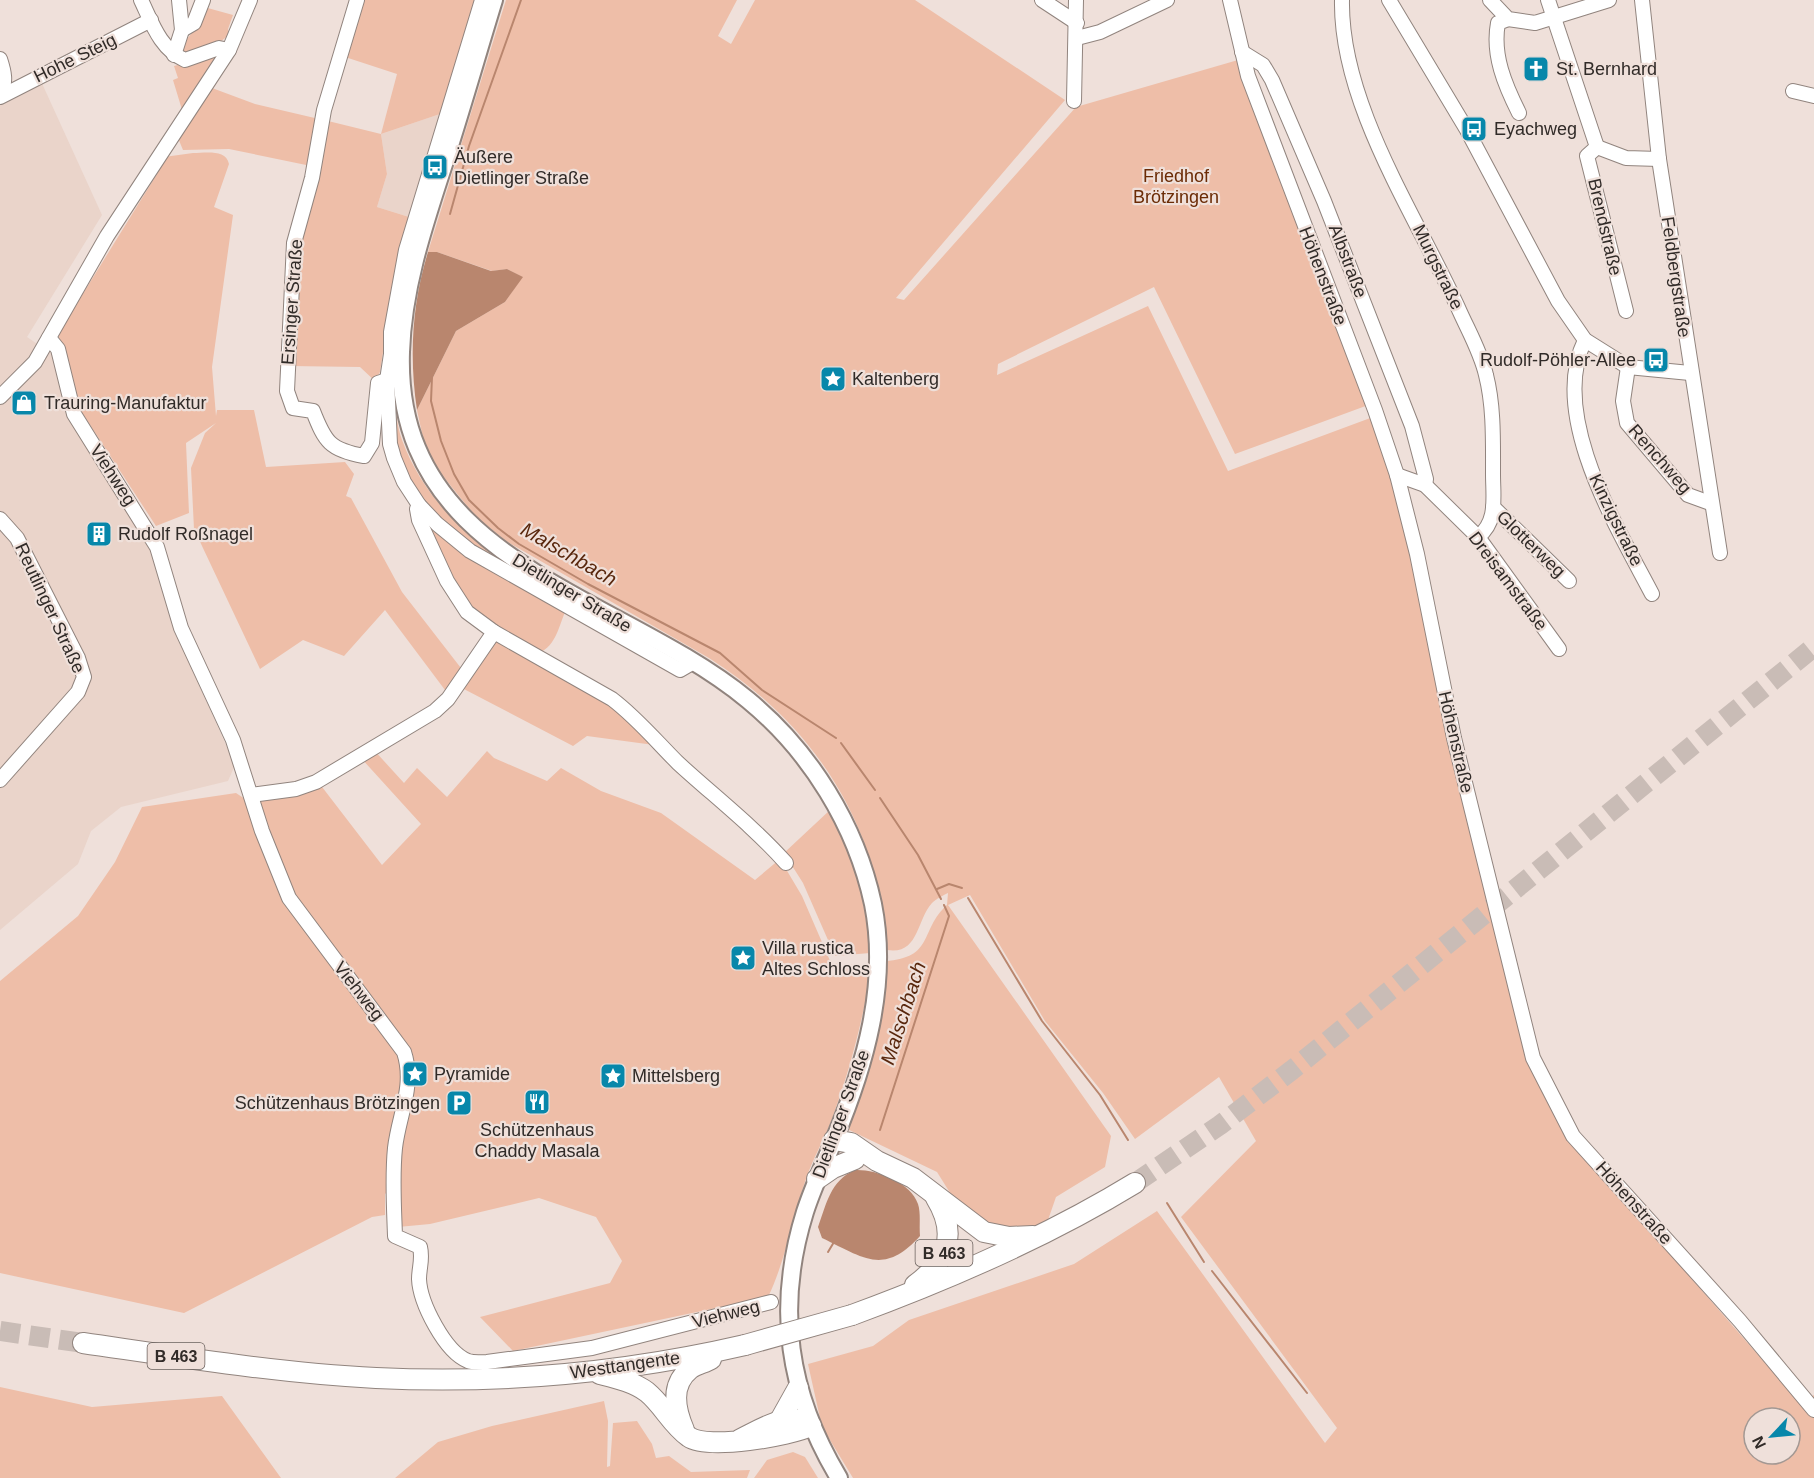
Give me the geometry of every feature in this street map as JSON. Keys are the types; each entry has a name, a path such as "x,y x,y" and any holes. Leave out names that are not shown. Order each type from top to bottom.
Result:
{"highway":[{"path":"834,1140 840,1150 855,1159"},
{"name":"B 463","path":"834,1140 851,1143 877,1161 931,1190 968,1222 984,1232 1009,1237 1024,1235 1039,1237"},
{"name":"B 463","path":"817,1179 833,1168 855,1159 877,1161"},
{"name":"Westtangente","path":"83,1343 312,1373 466,1379 538,1377 592,1371 738,1346 852,1315 982,1264 1039,1237 1135,1183"},
{"name":"B 463","path":"896,1299 926,1277 937,1266 943,1254 948,1230 945,1213 931,1190"},
{"name":"B 463","path":"687,1435 676,1408 679,1383 688,1371 738,1346"},
{"name":"B 463","path":"592,1371 641,1388 655,1400 670,1421 687,1435 702,1443 788,1434 811,1426"},
{"path":"779,1422 798,1388"},
{"name":"B 463","path":"739,1440 794,1417 804,1420 811,1426"}],"main road":[{"name":"Dietlinger Straße","path":"494,0 412,272 401,351 402,388 411,430 433,477 463,518 482,535 540,577 692,663 745,698 771,721 809,764 849,834 867,881 877,936 873,1013 858,1078 817,1179 797,1239 788,1305 789,1340 798,1388 811,1426 839,1478"}],"street":[{"path":"141,0 166,49 174,55 185,60 219,48 229,50"},
{"path":"174,55 182,30 179,0"},
{"path":"182,30 194,23 203,0"},
{"path":"0,397 26,373 49,338 107,236 229,50 249,0"},
{"name":"Ersinger Straße","path":"357,0 324,110 312,178 294,243 286,376 292,408 313,411 322,436 334,447 364,456"},
{"name":"Dietlinger Straße","path":"482,0 406,250 391,332 392,354 387,380 392,449 404,482 420,505 437,524 482,560 680,670 692,663"},
{"path":"1042,0 1077,22"},
{"path":"1074,101 1076,0"},
{"path":"1077,38 1100,32 1167,0"},
{"name":"Höhenstraße","path":"1230,0 1248,76 1397,475 1417,554 1454,738 1533,1058 1573,1136 1740,1321 1814,1410"},
{"name":"Murgstraße","path":"1342,0 1342,16 1355,86 1389,168 1446,279 1486,375 1493,449 1493,507 1490,525 1478,537"},
{"path":"1389,0 1467,130 1558,301 1584,340 1628,367 1690,373"},
{"path":"1490,0 1508,19"},
{"path":"1548,0 1597,147"},
{"path":"1519,113 1499,65 1496,36 1498,23 1508,19 1535,23 1609,0"},
{"name":"Feldbergstraße","path":"1642,0 1657,123 1659,159 1710,503 1720,552"},
{"name":"Hohe Steig","path":"0,95 151,20"},
{"name":"Albstraße","path":"1242,52 1263,65 1272,80 1324,201 1412,426 1426,478 1425,485"},
{"path":"0,59 5,76 4,88 0,95"},
{"path":"1793,91 1814,96"},
{"name":"Brendstraße","path":"1626,311 1587,156 1597,147 1626,158 1659,159"},
{"name":"Viehweg","path":"49,338 58,350 74,414 157,547 181,628 233,740 289,898 404,1052 408,1067 409,1087 395,1146 395,1236 408,1239 420,1247 423,1257 419,1278 422,1299 451,1348 469,1361 487,1362 592,1348 771,1302"},
{"name":"Kinzigstraße","path":"1584,340 1574,373 1583,445 1594,481 1652,594"},
{"name":"Renchweg","path":"1628,367 1623,401 1627,423 1688,495 1710,503"},
{"name":"Dietlinger Straße","path":"364,456 372,444 378,383 387,380"},
{"name":"Dreisamstraße","path":"1397,475 1425,485 1478,537 1559,649"},
{"name":"Dietlinger Straße","path":"420,505 417,509 419,520 455,596 466,612 494,632 612,699 630,712 678,762 763,838 786,863"},
{"name":"Glotterweg","path":"1493,507 1569,581"},
{"name":"Reutlinger Straße","path":"0,519 17,538 78,658 84,677 78,692 3,771"},
{"path":"251,795 296,789 316,782 435,711 448,699 494,632"}],"shaded area":[{"path":"0,79 8,97 40,79 102,215 27,337 52,354 66,413 143,534 160,570 174,622 190,665 235,765 228,781 121,807 91,831 78,864 0,930"},
{"path":"440,114 409,217 377,207 387,174 381,134"},
{"path":"428,252 437,252 491,271 507,269 523,277 505,302 456,331 417,410 413,370 415,311"},
{"path":"855,1170 891,1178 908,1189 918,1204 920,1236 895,1256 873,1260 822,1238 818,1227 827,1201 840,1180"}],"green space":[{"path":"359,0 476,0 440,114 381,134 397,74 342,56"},
{"name":"Friedhof Brötzingen","path":"506,0 737,0 718,36 731,44 755,0 915,0 1065,100 896,298 904,300 1076,107 1238,60 1371,404 1235,454 1154,287 998,364 997,375 1148,306 1228,471 1373,417 1411,550 1470,834 1500,941 1528,1060 1573,1143 1801,1404 1814,1395 1814,1478 853,1478 822,1427 808,1364 873,1346 909,1320 1074,1264 1157,1211 1325,1443 1337,1428 1181,1217 1256,1141 1219,1077 1135,1139 1103,1093 1045,1021 970,895 948,905 1111,1136 1105,1167 1056,1197 1048,1220 1032,1228 987,1228 957,1204 937,1172 845,1128 871,1059 883,1009 885,961 901,959 919,949 938,914 947,905 948,893 932,903 911,942 897,950 887,950 881,904 870,861 855,820 834,782 810,747 780,714 747,685 709,658 506,541 476,517 433,464 425,447 417,410 456,331 505,302 522,277 507,269 492,271 437,252 428,252"},
{"path":"204,7 233,15 228,29 229,35 216,45 190,55 181,51 181,46 196,28"},
{"path":"214,55 217,57 183,113 173,80 178,78 174,66"},
{"path":"212,88 255,104 319,119 311,166 229,149 183,150 178,138"},
{"path":"324,120 381,134 387,174 377,207 409,217 393,285 380,372 375,381 360,367 289,366 297,242"},
{"path":"193,153 220,154 227,159 229,164 214,207 233,215 212,367 216,416 217,410 254,410 266,467 345,462 354,474 346,496 351,498 402,592 464,672 448,694 385,610 344,656 303,640 260,669 194,529 191,468 205,433 216,423 186,443 189,513 156,526 77,405 58,334 157,174 164,157"},
{"path":"392,395 402,440 421,479 433,497 462,528 513,568 510,572 439,522 409,484 394,444"},
{"path":"422,514 565,612 555,638 547,648 535,654 461,600"},
{"path":"497,638 617,705 654,745 587,736 573,746 460,687"},
{"path":"373,749 404,783 417,768 447,797 487,751 494,758 547,781 561,768 601,791 661,813 755,880 780,859 802,896 831,963 872,966 851,1061 830,1124 806,1179 780,1268 768,1297 513,1351 480,1317 610,1283 622,1261 596,1217 539,1198 430,1224 398,1227 399,1181 385,1194 385,1215 372,1217 184,1313 0,1273 0,981 78,916 115,862 142,807 236,793 248,801 319,783 382,865 421,824 361,758"},
{"path":"830,810 859,879 868,915 870,953 835,956 803,883 784,853"},
{"path":"0,1387 92,1407 222,1396 281,1478 0,1478"},
{"path":"604,1401 608,1421 607,1467 610,1466 613,1423 637,1421 652,1444 656,1458 669,1456 691,1472 750,1470 747,1478 395,1478 438,1442 492,1426"},
{"path":"793,1452 805,1457 818,1478 754,1478 767,1460"}],"waterway":[{"name":"Malschbach","path":"450,214 469,146 521,0"},
{"name":"Malschbach","path":"432,377 431,401 441,441 454,474 469,500 498,528 519,544 588,584 720,653 762,690 836,738"},
{"name":"Malschbach","path":"841,743 875,790"},
{"name":"Malschbach","path":"880,798 918,855 941,899"},
{"path":"937,889 949,884 962,888"},
{"path":"968,898 1042,1021 1100,1095 1128,1140"},
{"name":"Malschbach","path":"880,1130 949,916 944,905"},
{"path":"1167,1203 1204,1262"},
{"name":"Malschbach","path":"828,1252 834,1242"},
{"path":"1212,1271 1307,1393"}],"tunnel":[{"path":"1135,1183 1220,1125 1292,1070 1814,647"},
{"path":"0,1331 83,1343"}],"place":[{"name":"St. Bernhard","path":"1536,69"},
{"name":"Eyachweg","path":"1474,129"},
{"name":"Äußere Dietlinger Straße","path":"435,167"},
{"name":"Rudolf-Pöhler-Allee","path":"1656,360"},
{"name":"Kaltenberg","path":"833,379"},
{"name":"Trauring-Manufaktur","path":"24,403"},
{"name":"Rudolf Roßnagel","path":"99,534"},
{"name":"Villa rustica Altes Schloss","path":"743,958"},
{"name":"Pyramide","path":"415,1074"},
{"name":"Mittelsberg","path":"613,1076"},
{"name":"Schützenhaus Chaddy Masala","path":"537,1102"},
{"name":"Schützenhaus Brötzingen","path":"459,1103"}]}
